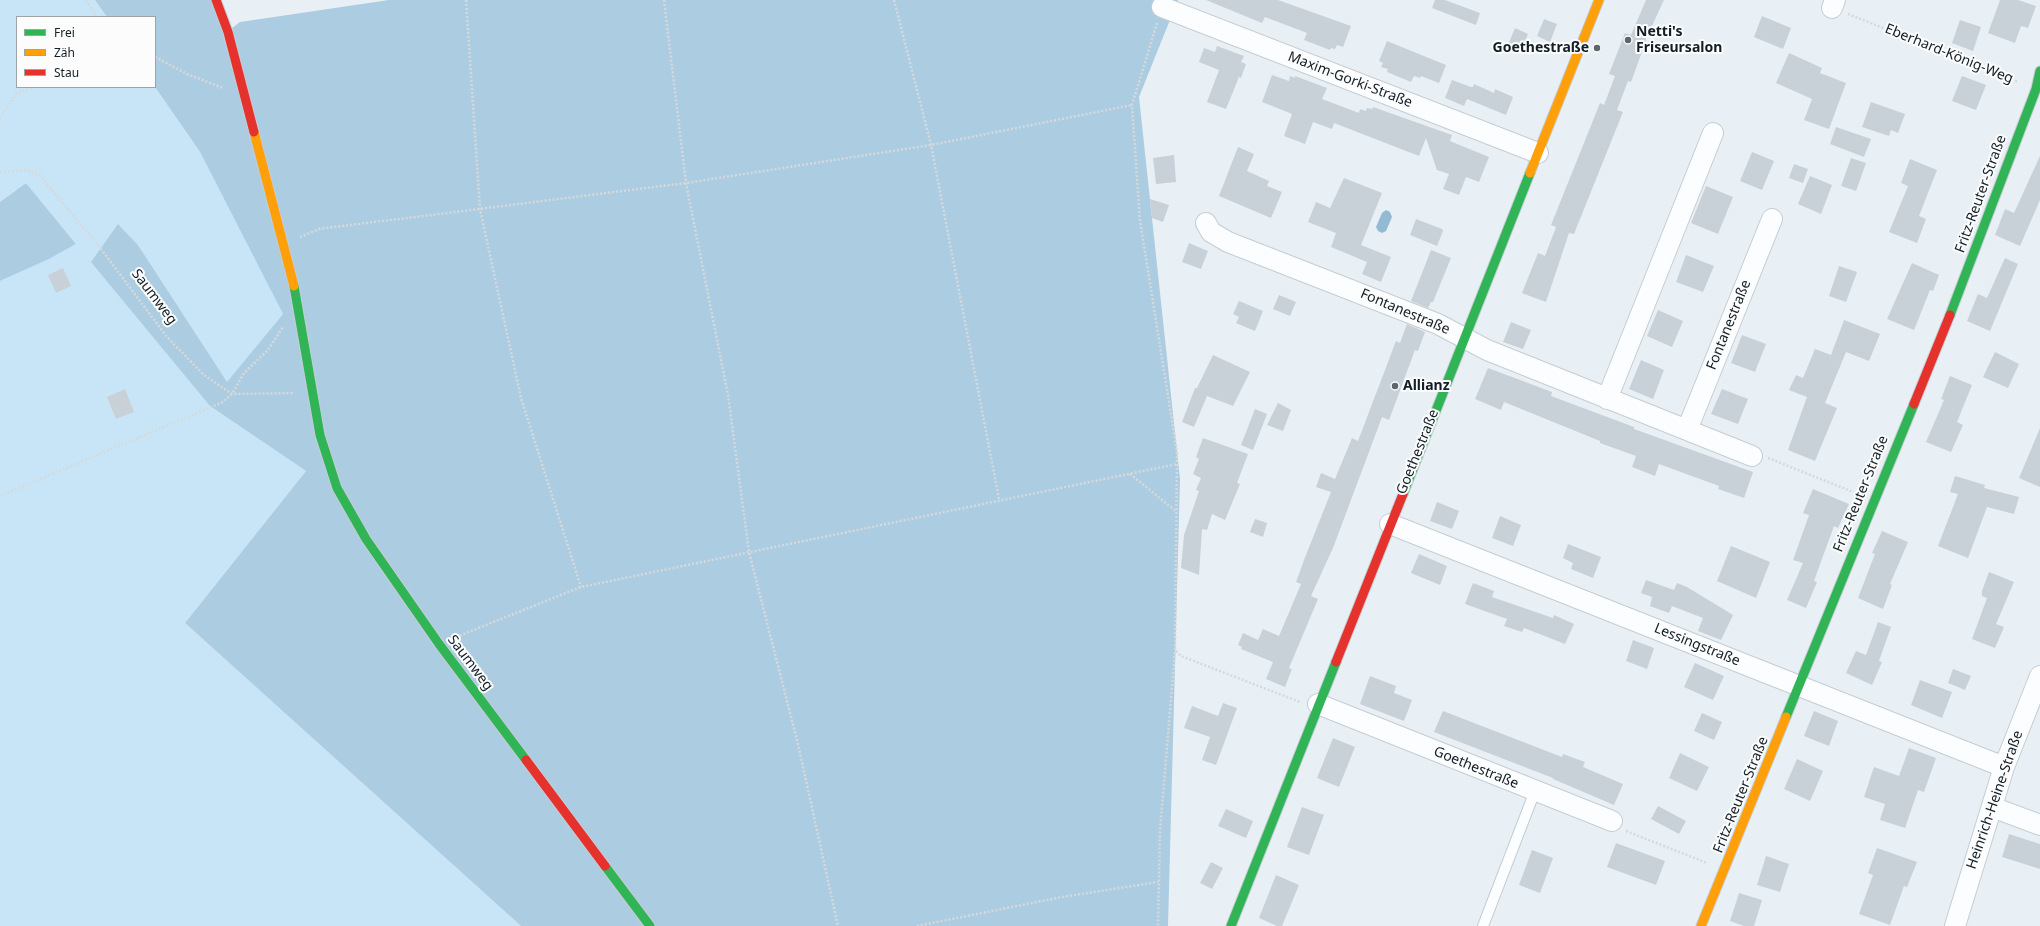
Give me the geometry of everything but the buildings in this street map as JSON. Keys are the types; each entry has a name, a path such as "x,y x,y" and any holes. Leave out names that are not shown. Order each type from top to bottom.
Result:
{"street":[{"name":"Saumweg","path":"216,0 228,32 298,303 320,435 337,488 366,539 439,644 650,926"},
{"name":"Goethestraße","path":"1231,926 1599,0"},
{"name":"Maxim-Gorki-Straße","path":"1162,7 1538,153"},
{"name":"Fritz-Reuter-Straße","path":"1701,926 1725,871 1875,500 1892,454 1962,284 2004,176 2030,101 2036,89 2040,71"},
{"path":"1607,399 1713,133"},
{"name":"Fontanestraße","path":"1687,430 1772,219"},
{"name":"Fontanestraße","path":"1206,223 1211,232 1228,242 1438,324 1487,350 1752,456"},
{"name":"Lessingstraße","path":"1390,524 2004,767"},
{"name":"Heinrich-Heine-Straße","path":"1955,926 2004,767 2040,676"},
{"name":"Goethestraße","path":"1318,704 1612,821"},
{"path":"1992,807 2040,825"}],"lane":[{"path":"1483,926 1535,791"}],"path":[{"path":"86,0 96,16"},
{"path":"466,0 480,209 521,398 581,587"},
{"path":"664,0 686,183 728,395 749,552 798,744 838,926"},
{"path":"894,0 931,145 999,499"},
{"path":"1158,926 1160,830 1175,651 1177,452 1140,221 1132,105 1162,7"},
{"name":"Eberhard-König-Weg","path":"1862,20 2036,89"},
{"path":"156,58 187,74 245,98"},
{"path":"0,118 17,93 33,88"},
{"path":"283,244 319,229 686,183 931,145 1132,105"},
{"name":"Saumweg","path":"0,172 27,170 39,175 98,245 166,337 204,375 232,394"},
{"path":"0,496 223,402 232,394 244,373 268,350 298,303"},
{"path":"232,394 312,394"},
{"path":"1752,456 1763,455 1875,500"},
{"path":"439,644 581,587 999,499 1177,464"},
{"path":"1130,473 1177,512"},
{"path":"1175,651 1181,656 1297,702 1318,704"},
{"path":"1612,821 1616,827 1725,871"},
{"path":"917,926 1062,897 1158,882"}],"shaded area":[{"path":"0,0 95,0 106,16 16,16 16,88 156,88 200,152 283,314 227,383 138,245 118,224 210,406 306,471 185,623 521,926 0,926 0,281 49,259 76,244 26,183 0,202"},
{"path":"95,0 216,0 228,31 240,22 389,0 1178,0 1139,97 1180,479 1168,926 521,926 185,623 306,471 210,406 91,262 118,224 138,245 227,382 283,314 200,152 156,88 156,16 106,16"},
{"path":"26,183 76,244 49,259 0,281 0,202"},
{"path":"1386,210 1390,212 1392,217 1386,231 1382,233 1378,231 1376,227 1382,213"}],"traffic: fast":[{"path":"1950,315 2036,89 2040,71"},
{"path":"1403,494 1530,173"},
{"path":"294,286 320,435 337,488 366,539 439,644 526,760"},
{"path":"1786,717 1914,404"},
{"path":"1231,926 1336,662"},
{"path":"605,866 650,926"}],"traffic: slow":[{"path":"1530,173 1599,0"},
{"path":"254,132 294,286"},
{"path":"1701,926 1786,717"}],"traffic: jam":[{"path":"216,0 228,32 254,132"},
{"path":"1914,404 1950,315"},
{"path":"1336,662 1403,494"},
{"path":"526,760 605,866"}],"place":[{"name":"Netti's Friseursalon","path":"1628,40"},
{"name":"Goethestraße","path":"1597,48"},
{"name":"Allianz","path":"1395,386"}]}
